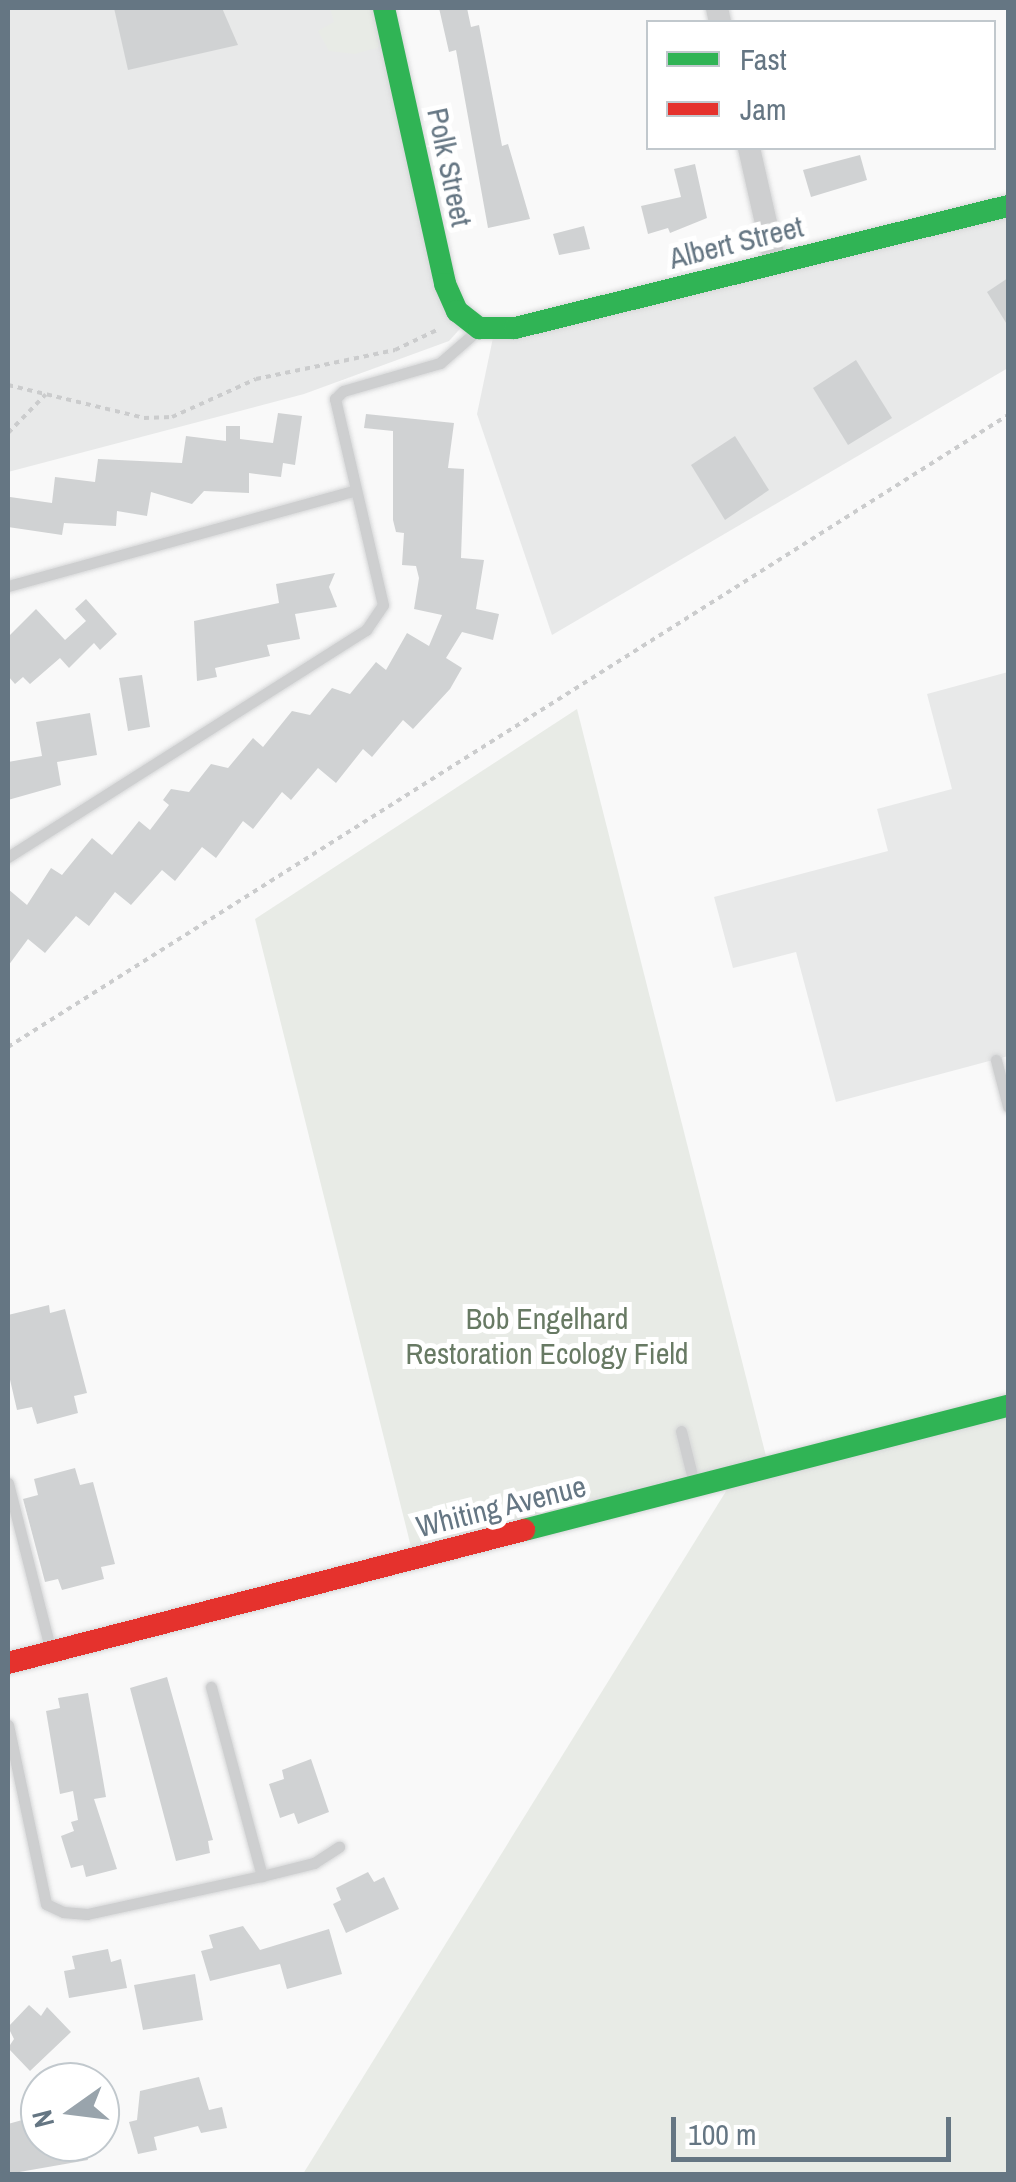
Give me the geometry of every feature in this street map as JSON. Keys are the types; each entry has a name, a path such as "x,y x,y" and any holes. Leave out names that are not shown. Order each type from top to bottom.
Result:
{"street":[{"name":"Polk Street","path":"384,8 457,311"},
{"path":"749,150 775,262"},
{"name":"Albert Street","path":"479,328 515,328 1008,206"},
{"path":"457,311 479,328"},
{"name":"Whiting Avenue","path":"8,1664 1008,1406"}],"lane":[{"path":"8,858 366,630 383,606 352,491 335,399 440,362 479,328"},
{"path":"8,586 352,491"},
{"path":"996,1060 1008,1106"},
{"path":"681,1431 695,1487"},
{"path":"8,1484 51,1652"},
{"path":"210,1687 262,1876"},
{"path":"8,1726 46,1904 87,1914 314,1863 339,1847"}],"path":[{"path":"8,386 144,418 172,417 256,380 396,350 435,334 457,311"},
{"path":"8,433 47,393"},
{"path":"8,1047 1008,415"}],"shaded area":[{"path":"8,8 384,8 468,320 449,341 304,394 8,472"},
{"path":"1008,207 1008,368 552,635 477,414 494,333"},
{"path":"1008,672 1008,1056 836,1102 796,952 733,968 714,897 888,851 877,809 952,789 927,694"}],"green space":[{"path":"330,8 377,8 379,47 355,54 329,51 318,31 334,22"},
{"name":"Bob Engelhard Restoration Ecology Field","path":"577,709 769,1468 414,1559 255,919"},
{"path":"1008,1415 1008,2174 303,2174 728,1488"}],"building":[{"path":"114,8 222,8 238,45 128,70"},
{"path":"439,8 467,8 471,27 479,25 502,146 508,144 530,219 488,228 456,50 449,52"},
{"path":"860,155 867,180 811,197 803,170"},
{"path":"695,164 707,218 670,233 668,228 648,234 641,206 681,197 674,169"},
{"path":"584,226 590,249 559,255 553,234"},
{"path":"1008,278 1008,326 987,292"},
{"path":"856,360 892,418 848,445 813,388"},
{"path":"278,413 302,416 295,465 283,463 281,477 249,473 249,493 204,491 192,504 151,492 147,516 117,511 116,526 64,523 62,535 8,527 10,497 52,503 55,477 95,482 98,459 182,463 186,436 226,441 226,426 240,426 240,439 273,443"},
{"path":"366,414 454,423 448,468 464,469 461,558 484,560 476,609 499,614 493,640 462,632 446,658 462,668 450,689 413,729 403,720 372,757 363,749 336,783 318,768 291,800 282,792 253,829 243,821 216,858 202,847 175,881 162,870 131,905 115,892 89,926 76,916 45,953 28,939 8,966 8,889 27,905 51,868 62,875 92,838 112,855 139,821 150,830 169,805 163,800 171,789 189,792 211,764 228,768 253,738 263,747 292,711 310,715 332,688 350,694 376,662 386,670 407,633 429,646 442,615 414,609 419,578 416,566 402,565 404,533 396,532 393,520 393,431 364,428"},
{"path":"735,436 769,490 725,520 691,465"},
{"path":"335,573 329,587 337,607 295,614 300,639 267,645 270,656 215,668 217,677 197,681 194,621 279,603 276,584"},
{"path":"86,599 117,634 100,650 94,643 69,668 60,658 30,684 23,677 15,684 8,676 8,637 36,609 65,640 86,621 75,609"},
{"path":"142,675 150,727 128,731 119,678"},
{"path":"90,713 97,755 57,762 61,785 8,800 8,762 42,756 36,722"},
{"path":"49,1305 50,1313 65,1309 87,1393 74,1396 78,1413 37,1424 32,1407 17,1410 8,1371 8,1315"},
{"path":"75,1468 80,1485 93,1482 115,1564 101,1567 104,1579 62,1590 58,1579 45,1582 23,1499 38,1495 34,1479"},
{"path":"167,1677 213,1840 208,1841 210,1853 176,1861 130,1688"},
{"path":"88,1693 106,1797 94,1799 117,1869 86,1877 83,1865 71,1868 61,1836 74,1831 71,1822 78,1820 73,1791 60,1794 46,1711 60,1708 58,1698"},
{"path":"311,1759 329,1812 298,1824 294,1813 280,1818 269,1784 284,1779 282,1770"},
{"path":"368,1872 374,1882 384,1877 399,1909 346,1933 333,1904 341,1900 336,1888"},
{"path":"243,1926 260,1950 329,1929 342,1974 287,1989 280,1964 210,1981 201,1951 213,1948 209,1935"},
{"path":"108,1949 111,1962 121,1959 127,1988 69,1998 64,1971 75,1969 72,1956"},
{"path":"195,1974 203,2020 143,2030 134,1985"},
{"path":"29,2005 41,2016 47,2007 71,2032 39,2062 21,2062 8,2048 14,2039 8,2027"},
{"path":"199,2077 209,2110 222,2107 227,2128 201,2133 198,2126 154,2137 157,2150 138,2154 129,2122 137,2120 140,2091"},
{"path":"20,2121 20,2162 77,2162 8,2174 8,2124"}],"traffic: fast":[{"path":"384,8 445,284 457,311 479,328 515,328 1008,206"},
{"path":"524,1530 1008,1406"}],"traffic: jam":[{"path":"8,1663 524,1530"}]}
